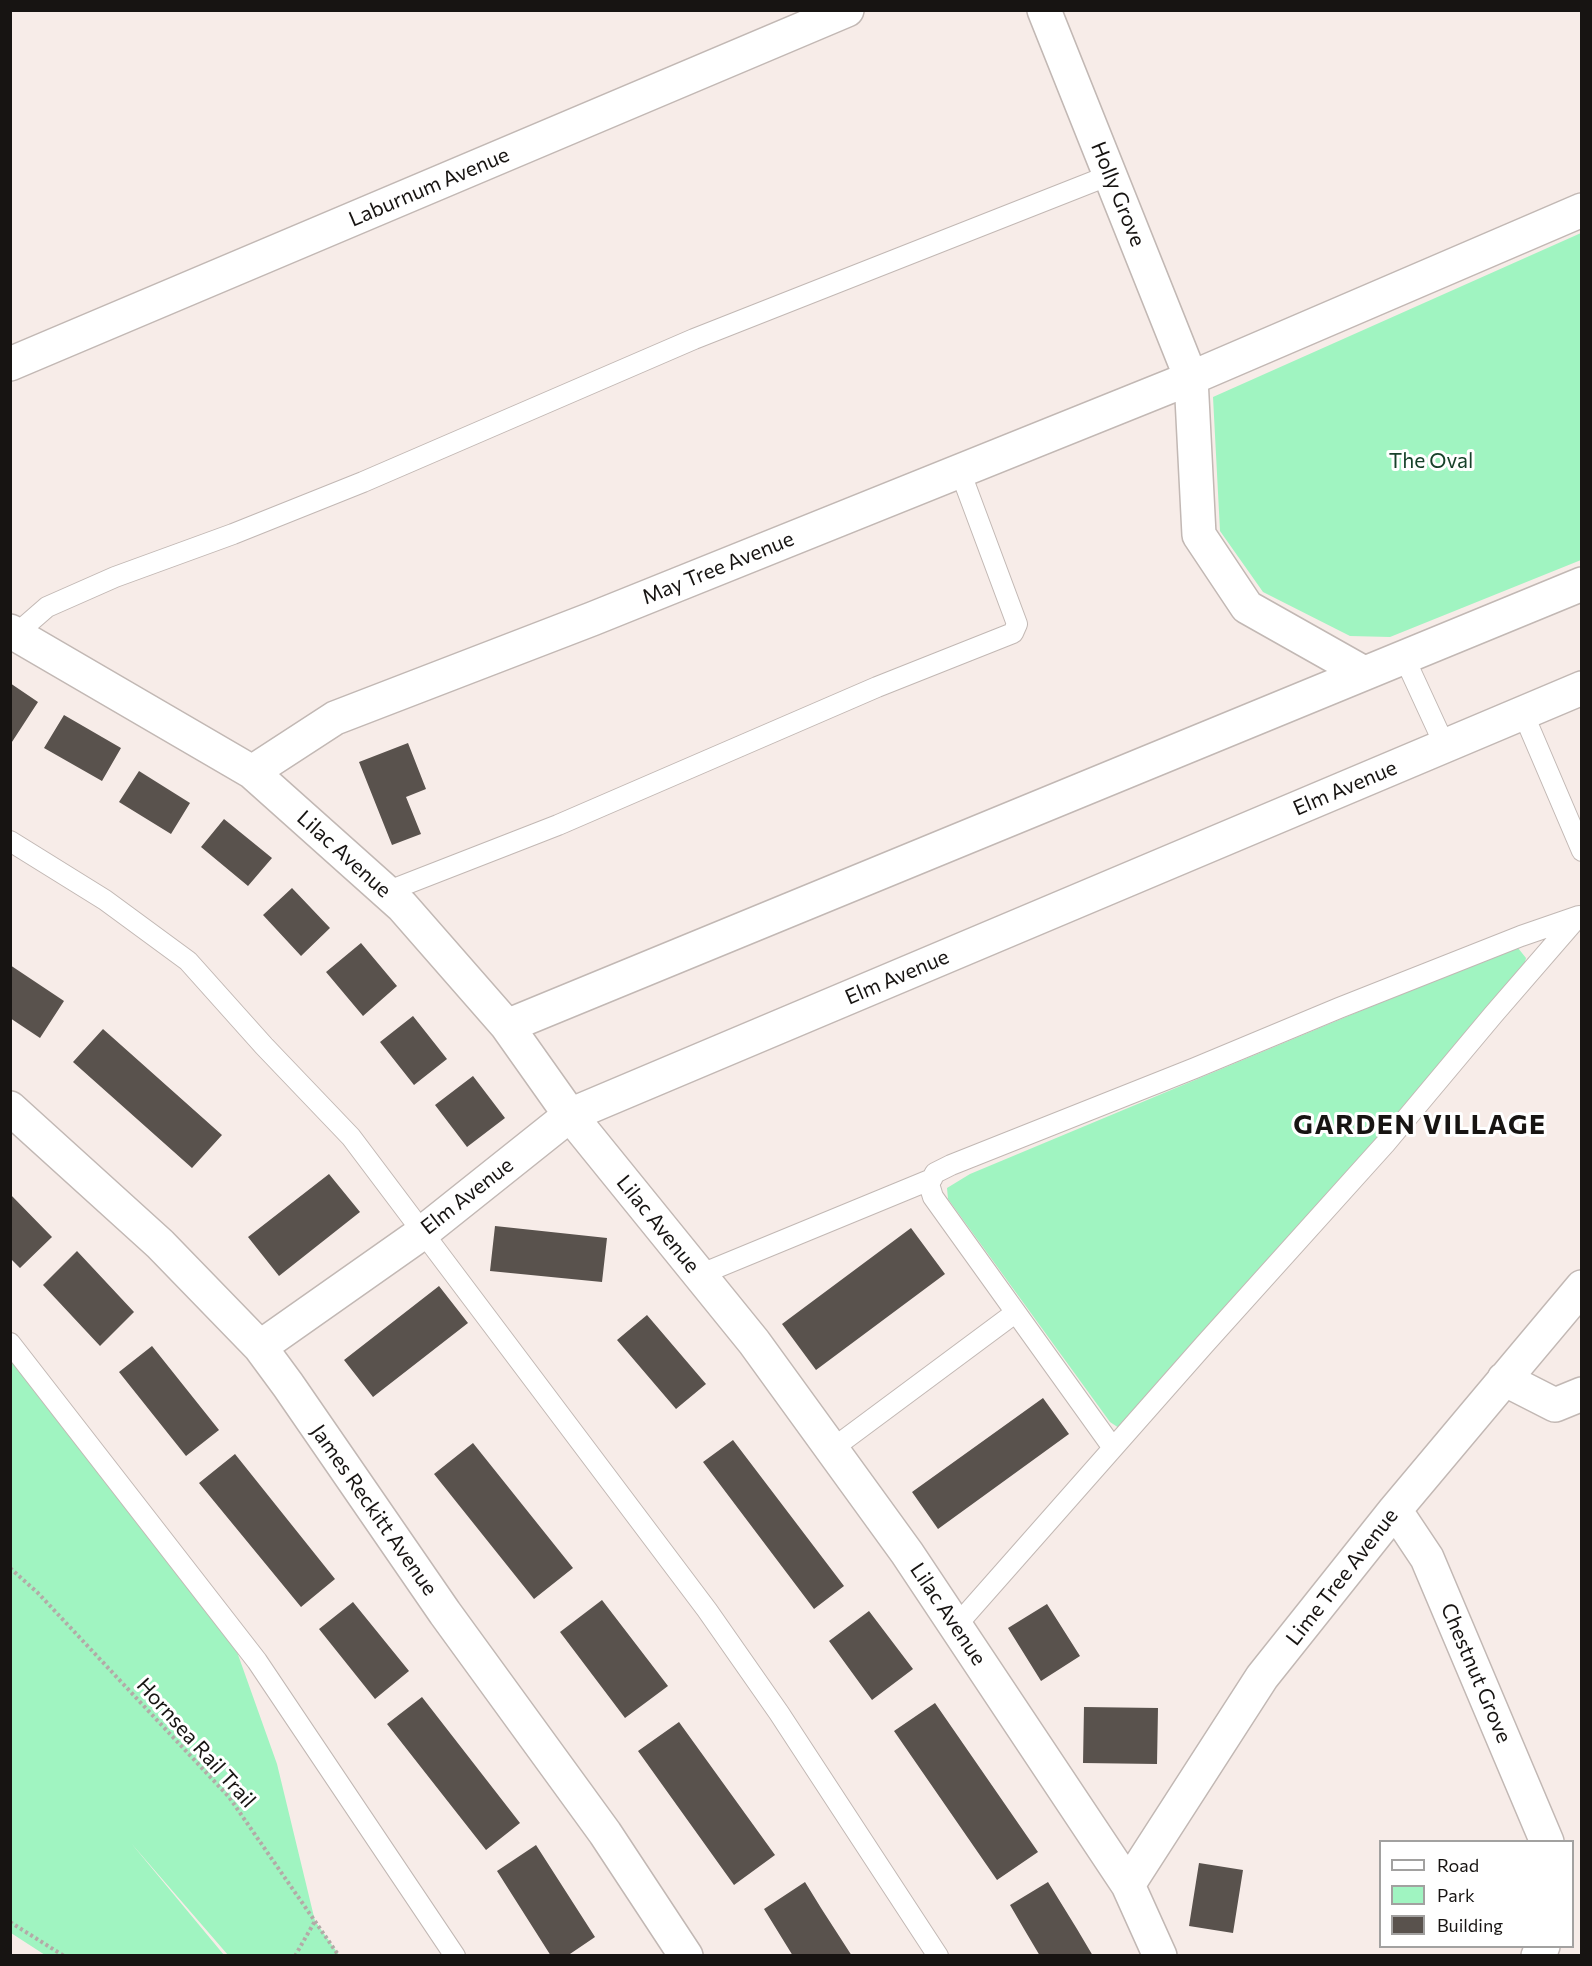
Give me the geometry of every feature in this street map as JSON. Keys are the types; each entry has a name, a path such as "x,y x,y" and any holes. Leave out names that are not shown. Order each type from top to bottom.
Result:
{"street":[{"name":"Laburnum Avenue","path":"10,364 847,10"},
{"name":"Holly Grove","path":"1044,10 1191,378"},
{"path":"1364,673 1246,607 1199,535 1191,378 1581,210"},
{"name":"May Tree Avenue","path":"252,772 334,718 592,619 1191,378"},
{"path":"507,1026 1581,584"},
{"name":"Lilac Avenue","path":"13,632 252,772 402,906 507,1026 570,1115 754,1342 907,1553 1128,1885 1160,1956"},
{"name":"Elm Avenue","path":"260,1347 422,1233 570,1115 1581,688"},
{"name":"James Reckitt Avenue","path":"10,1108 160,1244 260,1347 446,1613 605,1833 686,1956"},
{"name":"Lime Tree Avenue","path":"1128,1885 1262,1677 1395,1510 1581,1287"},
{"path":"1504,1379 1555,1404 1581,1394"},
{"name":"Chestnut Grove","path":"1395,1510 1427,1558 1546,1840"}],"lane":[{"path":"13,632 47,607 116,577 233,534 363,482 694,339 1110,175"},
{"path":"386,892 558,825 877,687 1013,633 1017,624 960,471"},
{"path":"1404,657 1445,746"},
{"path":"1523,712 1581,851"},
{"path":"10,841 105,900 189,962 264,1046 351,1137 707,1610 786,1722 938,1956"},
{"path":"1113,1448 933,1197 929,1184 936,1173 1510,940 1580,915"},
{"path":"956,1626 1385,1144 1580,915"},
{"path":"699,1275 932,1179"},
{"path":"832,1449 1015,1313"},
{"path":"10,1343 257,1660 455,1956"}],"path":[{"name":"Hornsea Rail Trail","path":"10,1568 38,1593 229,1797 339,1956"},
{"path":"295,1956 315,1921"},
{"path":"10,1922 64,1956"}],"green space":[{"name":"The Oval","path":"1581,233 1581,560 1390,637 1350,636 1263,592 1220,531 1213,397"},
{"path":"1518,948 1526,958 1522,975 1348,1170 1173,1372 1119,1428 1110,1422 948,1199 947,1188 970,1174 1499,953"},
{"path":"10,1343 226,1621 277,1764 315,1921 339,1955 228,1955 131,1843 224,1955 45,1955 11,1933"}],"building":[{"path":"10,683 38,702 10,745"},
{"path":"64,715 121,748 102,781 44,748"},
{"path":"408,743 426,789 406,797 421,834 392,845 359,762"},
{"path":"139,771 190,803 171,834 119,802"},
{"path":"224,819 272,858 248,886 201,847"},
{"path":"292,888 330,928 301,956 263,915"},
{"path":"361,943 397,986 363,1016 326,972"},
{"path":"10,965 64,1001 40,1038 10,1018"},
{"path":"413,1016 447,1059 414,1085 380,1042"},
{"path":"103,1029 222,1135 192,1168 73,1062"},
{"path":"473,1076 505,1118 467,1147 435,1105"},
{"path":"329,1174 360,1212 279,1276 248,1237"},
{"path":"10,1194 52,1237 20,1268 10,1258"},
{"path":"495,1226 607,1238 602,1282 490,1271"},
{"path":"911,1228 945,1274 816,1370 782,1324"},
{"path":"77,1251 134,1312 100,1346 43,1285"},
{"path":"439,1286 468,1323 373,1397 344,1360"},
{"path":"647,1315 706,1384 676,1409 617,1340"},
{"path":"152,1346 219,1430 186,1456 119,1372"},
{"path":"1043,1398 1069,1434 938,1529 912,1492"},
{"path":"733,1440 844,1586 814,1609 703,1462"},
{"path":"473,1443 573,1568 534,1599 434,1474"},
{"path":"235,1454 335,1579 301,1607 199,1483"},
{"path":"602,1600 668,1686 625,1718 560,1632"},
{"path":"353,1602 409,1671 375,1699 319,1629"},
{"path":"1047,1604 1080,1656 1041,1681 1008,1628"},
{"path":"869,1611 913,1669 872,1700 829,1641"},
{"path":"422,1697 520,1823 486,1850 387,1724"},
{"path":"935,1703 1038,1852 997,1880 894,1731"},
{"path":"1084,1707 1158,1708 1157,1764 1083,1763"},
{"path":"679,1722 775,1855 734,1885 638,1751"},
{"path":"536,1845 595,1937 567,1956 551,1956 497,1871"},
{"path":"1199,1863 1243,1870 1233,1933 1189,1926"},
{"path":"805,1882 852,1956 793,1956 764,1909"},
{"path":"1048,1882 1093,1956 1040,1956 1010,1905"}],"district":[{"name":"GARDEN VILLAGE","path":"1420,1125"}]}
